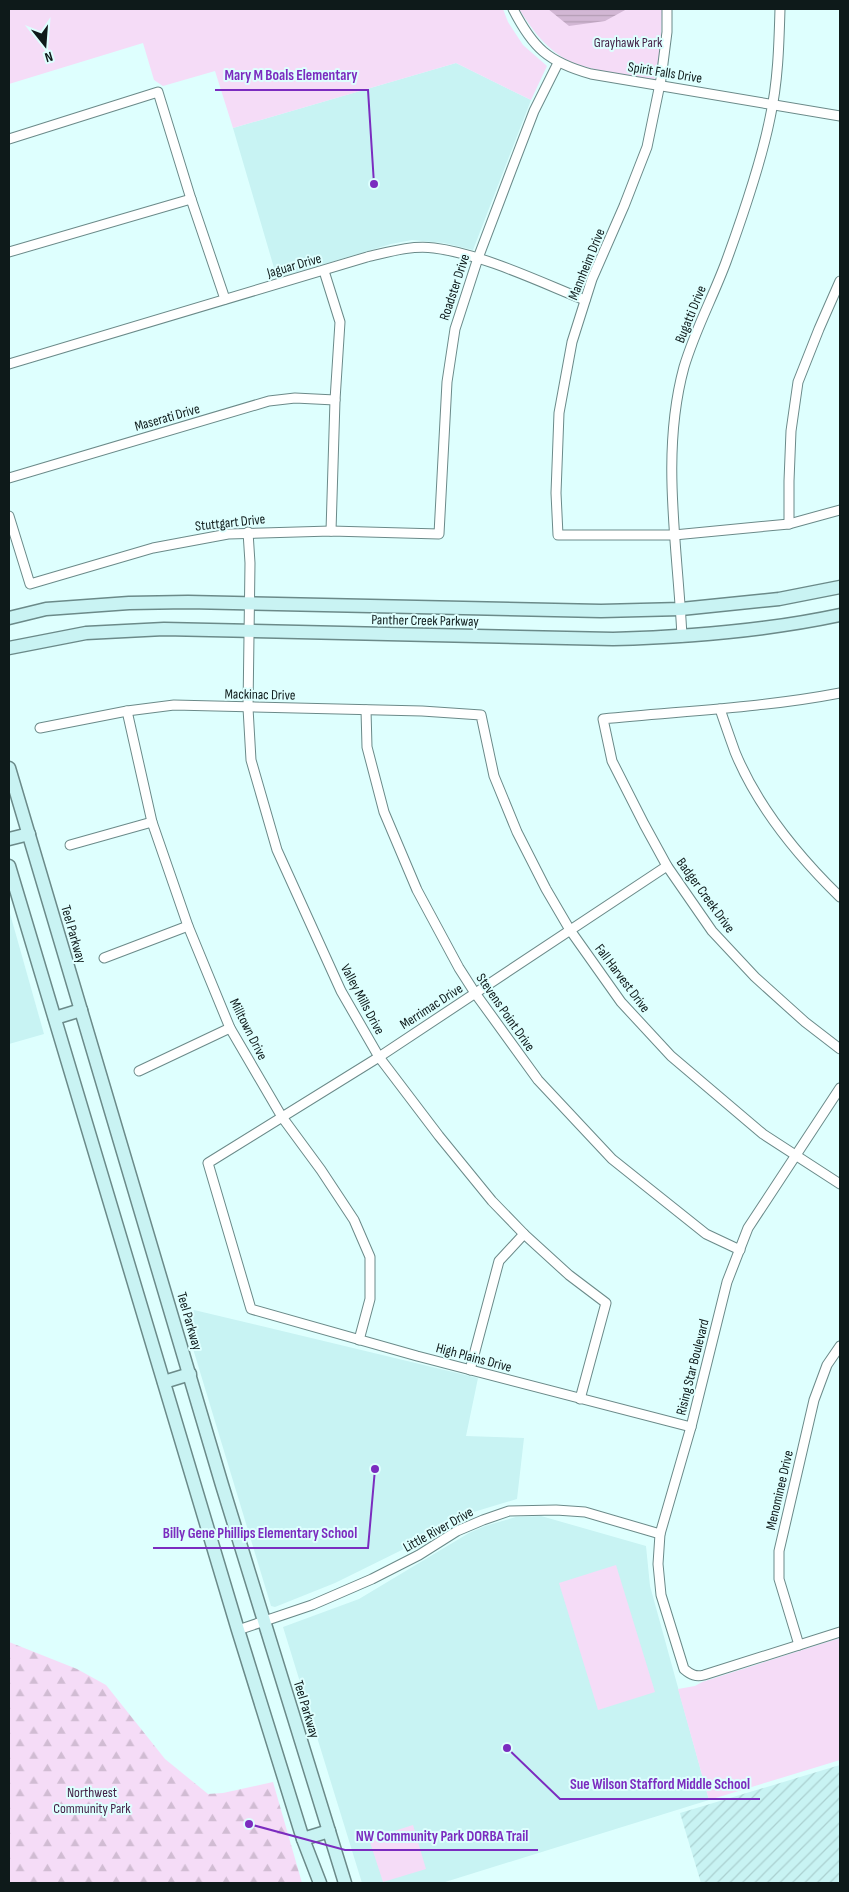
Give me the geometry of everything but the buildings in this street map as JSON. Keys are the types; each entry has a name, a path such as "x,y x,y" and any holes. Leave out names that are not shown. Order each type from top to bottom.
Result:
{"main road":[{"name":"Panther Creek Parkway","path":"9,618 46,609 129,603 249,603 592,611 681,609 779,599 840,586"},
{"name":"Panther Creek Parkway","path":"9,648 86,633 164,629 603,639 682,637 744,630 840,615"},
{"name":"Teel Parkway","path":"9,768 264,1622 345,1883"},
{"path":"9,839 29,834"},
{"path":"9,866 238,1630 304,1839 320,1883"},
{"path":"55,1018 81,1010"},
{"path":"164,1382 190,1374"},
{"path":"304,1839 329,1831"}],"street":[{"name":"Spirit Falls Drive","path":"513,9 527,36 541,50 558,63 590,74 840,116"},
{"name":"Mannheim Drive","path":"667,9 667,32 647,147 592,279 572,342 559,413 556,493 558,535 674,536"},
{"name":"Bugatti Drive","path":"682,637 674,536 672,474 675,414 684,368 698,325 729,254 767,133 778,51 780,9"},
{"name":"Roadster Drive","path":"440,534 447,382 454,329 478,258 534,111 558,63"},
{"path":"9,139 158,92 191,199 226,299"},
{"path":"9,252 191,199"},
{"name":"Jaguar Drive","path":"9,364 403,248 434,248 478,258 586,300"},
{"path":"324,270 340,322 335,400 331,531"},
{"path":"789,524 791,431 798,382 840,281"},
{"name":"Maserati Drive","path":"9,478 269,401 295,398 335,400"},
{"path":"674,536 789,524 840,510"},
{"name":"Stuttgart Drive","path":"9,516 30,584 153,548 204,537 248,532 331,531 440,534"},
{"name":"Valley Mills Drive","path":"248,532 248,708 251,760 278,850 341,991 379,1057 492,1201 524,1234 569,1275 606,1303 580,1399"},
{"path":"840,695 720,709 736,754 761,802 796,852 840,897"},
{"name":"Mackinac Drive","path":"40,728 127,710 174,705 422,711 481,715"},
{"name":"Badger Creek Drive","path":"720,709 603,719 612,761 667,866 712,931 755,977 805,1022 840,1048"},
{"name":"Milltown Drive","path":"127,710 152,822 188,926 230,1028 282,1117 321,1170 354,1220 370,1257 370,1299 359,1340"},
{"name":"Stevens Point Drive","path":"366,710 367,747 384,812 417,890 459,968 475,993 538,1080 612,1159 706,1234 740,1250"},
{"name":"Fall Harvest Drive","path":"481,715 494,776 517,832 546,889 570,930 621,1002 671,1056 763,1134 840,1184"},
{"path":"70,845 152,822"},
{"name":"Merrimac Drive","path":"251,1309 208,1164 379,1057 667,866"},
{"path":"104,958 188,926"},
{"path":"139,1070 230,1028"},
{"name":"Rising Star Boulevard","path":"799,1645 704,1675 697,1676 684,1670 661,1595 658,1564 660,1534 691,1427 727,1282 748,1228 840,1088"},
{"path":"470,1370 499,1261 524,1234"},
{"name":"High Plains Drive","path":"251,1309 470,1370 691,1427"},
{"name":"Menominee Drive","path":"799,1645 779,1579 779,1552 814,1400 827,1365 840,1346"},
{"name":"Little River Drive","path":"238,1630 312,1605 372,1579 419,1555 457,1531 510,1511 556,1510 584,1512 660,1534"},
{"path":"799,1645 840,1632"}],"shaded area":[{"path":"548,9 627,9 605,21 569,26"},
{"path":"456,63 531,100 473,250 444,243 412,240 391,244 277,278 233,128"},
{"path":"9,910 44,1034 9,1044"},
{"path":"194,1310 478,1378 466,1436 524,1438 517,1499 467,1514 418,1542 335,1583 275,1607 271,1606 184,1319"},
{"path":"541,1516 646,1546 650,1586 709,1800 442,1883 362,1883 283,1627 359,1599 469,1533 485,1526 516,1517"},
{"path":"840,1765 840,1883 701,1883 680,1813"}],"green space":[{"path":"9,9 503,9 508,22 523,45 547,66 531,100 456,63 233,128 215,71 163,86 154,80 143,43 9,84"},
{"name":"Grayhawk Park","path":"519,9 662,9 661,44 655,80 594,69 571,62 549,47 538,36"},
{"path":"616,1565 655,1692 598,1710 559,1583"},
{"path":"840,1638 840,1760 709,1800 678,1689 695,1686 702,1682"},
{"name":"Northwest Community Park","path":"9,1642 77,1669 106,1685 165,1759 208,1794 223,1793 273,1782 302,1883 9,1883"},
{"path":"413,1825 426,1869 383,1882 369,1839"}],"place":[{"name":"Mary M Boals Elementary","path":"374,184"},
{"name":"Billy Gene Phillips Elementary School","path":"375,1469"},
{"name":"Sue Wilson Stafford Middle School","path":"507,1748"},
{"name":"NW Community Park DORBA Trail","path":"249,1824"}]}
